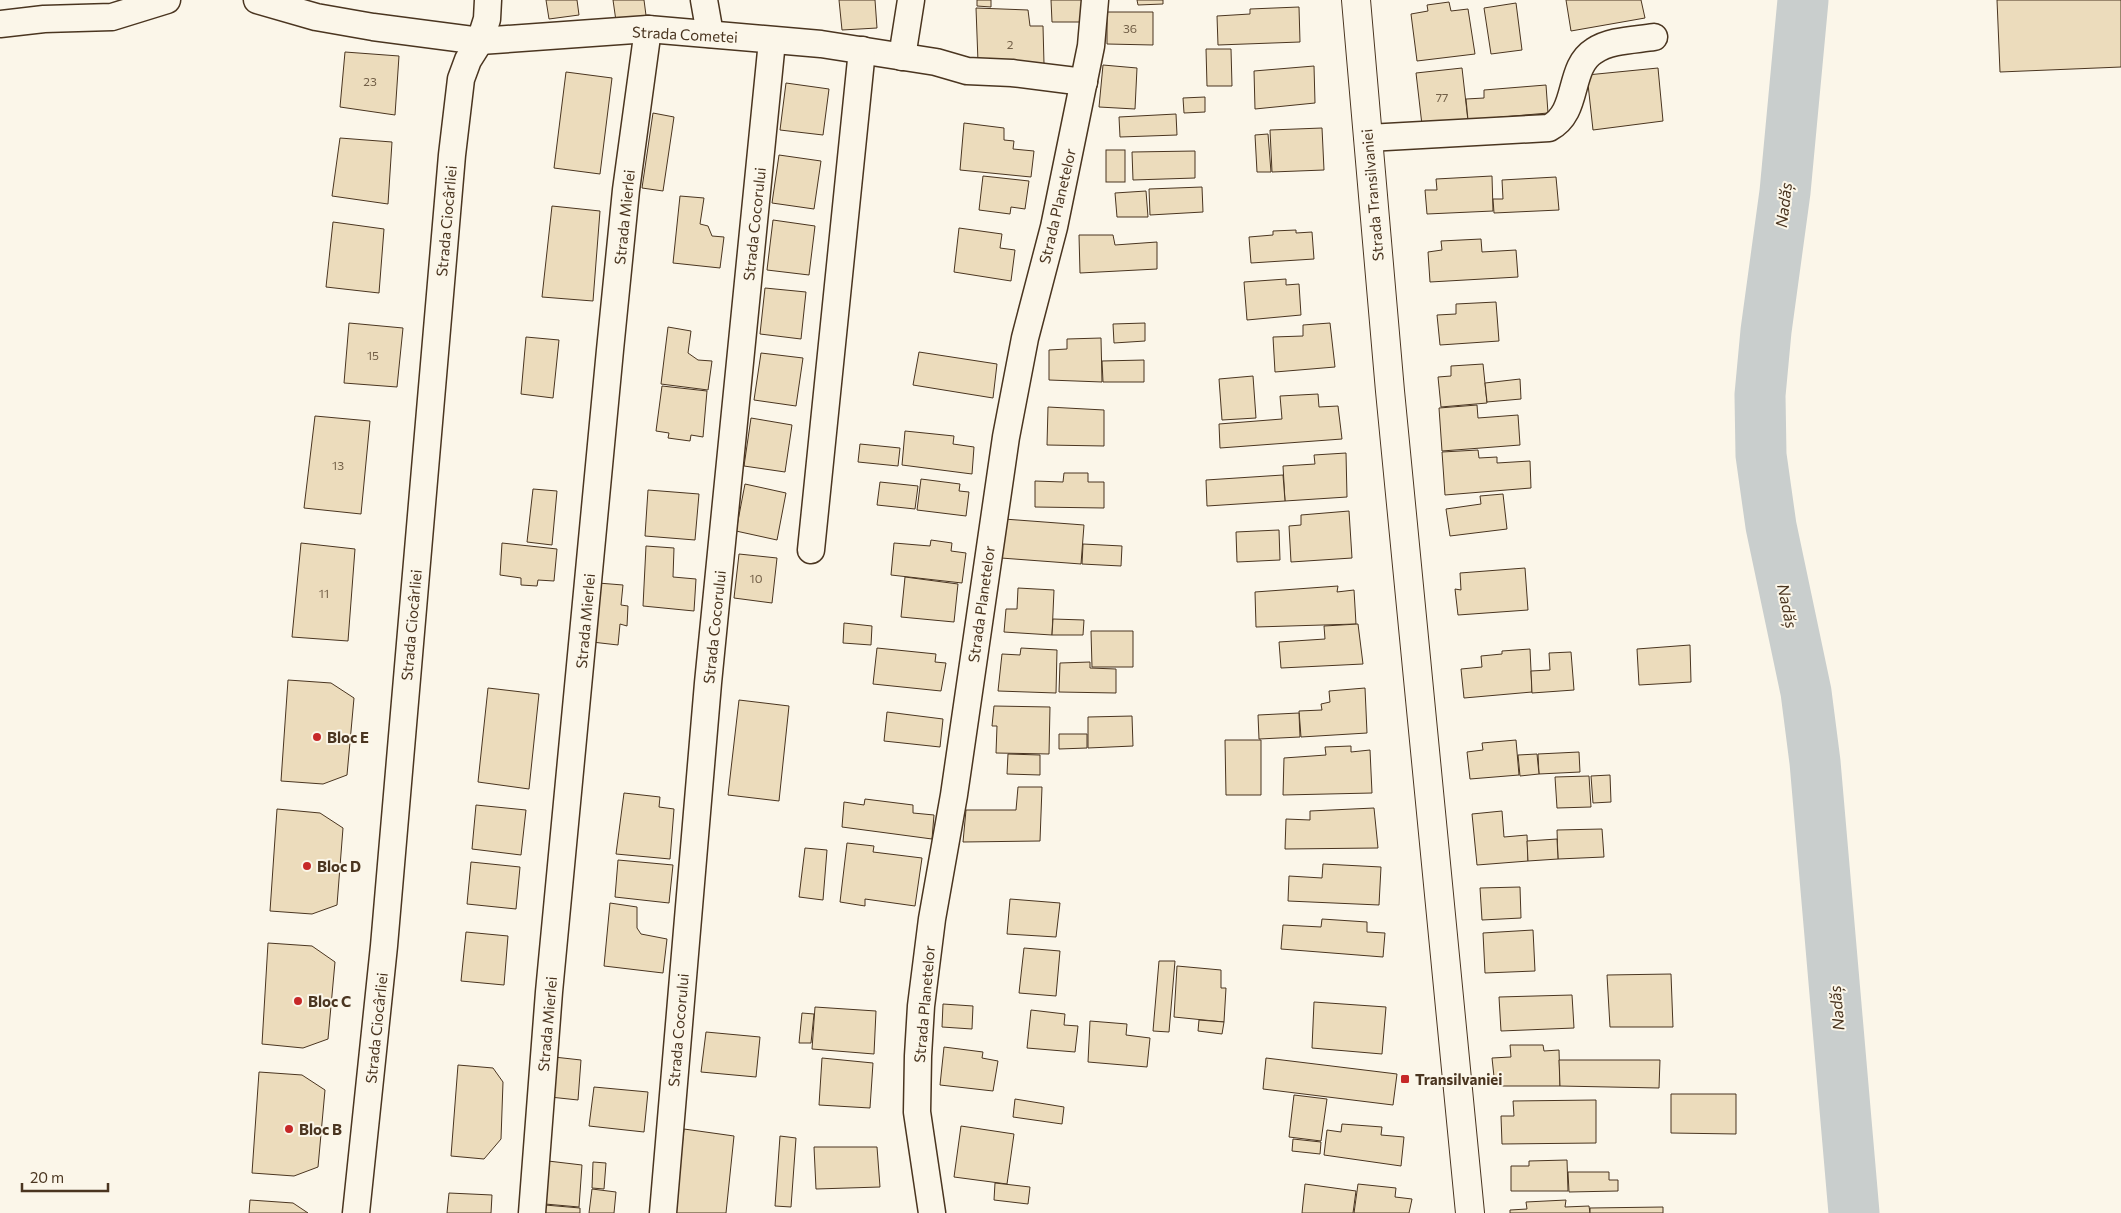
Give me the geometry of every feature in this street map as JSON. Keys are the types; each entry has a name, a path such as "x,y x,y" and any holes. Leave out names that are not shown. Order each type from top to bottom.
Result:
{"main road":[{"name":"Strada Transilvaniei","path":"1356,0 1390,391 1470,1213"}],"street":[{"path":"0,24 44,19 112,17 167,0"},
{"name":"Strada Cometei","path":"256,0 316,17 373,27 480,41 648,29 862,50 936,62 967,71 1012,73 1084,82"},
{"name":"Strada Ciocârliei","path":"356,1213 384,946 452,155 461,79 468,60 480,41 487,19 488,0"},
{"path":"704,0 710,34"},
{"path":"902,57 911,0"},
{"name":"Strada Planetelor","path":"932,1213 917,1112 918,1056 932,919 954,796 1006,437 1025,338 1054,227 1084,82 1091,46 1095,0"},
{"name":"Strada Mierlei","path":"532,1213 549,992 610,350 626,190 648,29"},
{"path":"1368,138 1549,128 1557,124 1564,116 1578,72 1592,52 1603,46 1654,37"},
{"name":"Strada Cocorului","path":"663,1213 708,683 772,41"},
{"path":"811,550 862,50"}],"building":[{"path":"546,0 577,0 579,15 549,19"},
{"path":"613,0 644,0 647,23 617,28"},
{"path":"839,0 875,0 877,28 842,30"},
{"path":"977,0 991,0 991,7 977,6"},
{"path":"1051,0 1082,0 1082,22 1052,22"},
{"path":"1137,0 1163,0 1163,4 1138,5"},
{"path":"1566,0 1641,0 1645,18 1571,31"},
{"path":"1997,0 2121,0 2121,67 2000,72"},
{"path":"1449,2 1451,11 1468,9 1475,54 1417,61 1411,14 1428,11 1427,5"},
{"path":"1516,3 1522,50 1491,54 1484,8"},
{"path":"1299,7 1300,42 1218,45 1217,16 1250,14 1250,9"},
{"path":"976,8 1028,10 1030,26 1043,26 1044,64 978,62"},
{"path":"1107,12 1153,12 1153,45 1107,44"},
{"path":"1206,49 1231,49 1232,86 1207,86"},
{"path":"345,52 399,56 395,115 340,107"},
{"path":"1103,65 1137,68 1135,109 1099,107"},
{"path":"1314,66 1315,103 1255,109 1254,71"},
{"path":"1462,68 1468,121 1422,125 1416,73"},
{"path":"1658,68 1663,121 1593,130 1587,75"},
{"path":"566,72 612,78 600,174 554,168"},
{"path":"786,83 829,89 823,135 780,130"},
{"path":"1546,85 1548,113 1468,120 1466,99 1484,98 1484,90"},
{"path":"1205,97 1205,112 1184,113 1183,98"},
{"path":"653,113 674,117 663,191 642,188"},
{"path":"1176,114 1177,135 1120,137 1119,117"},
{"path":"964,123 1004,128 1004,140 1014,141 1013,149 1034,151 1031,177 960,170"},
{"path":"1322,128 1324,170 1272,172 1270,130"},
{"path":"1268,134 1271,172 1257,172 1255,135"},
{"path":"340,138 392,142 388,204 332,196"},
{"path":"1106,150 1125,150 1125,182 1106,182"},
{"path":"1195,151 1195,178 1133,180 1132,152"},
{"path":"779,155 821,161 814,209 772,203"},
{"path":"983,176 1029,181 1025,209 1011,207 1010,214 979,210"},
{"path":"1492,176 1493,211 1427,214 1425,190 1437,190 1436,179"},
{"path":"1556,177 1559,210 1494,213 1493,199 1503,199 1502,180"},
{"path":"1202,187 1203,212 1150,215 1149,189"},
{"path":"1146,191 1148,217 1117,217 1115,193"},
{"path":"680,196 704,198 700,224 708,226 712,236 724,237 720,268 673,263"},
{"path":"552,206 600,211 593,301 542,297"},
{"path":"773,220 815,226 809,275 767,270"},
{"path":"333,222 384,229 379,293 326,287"},
{"path":"959,228 1002,234 1000,248 1015,250 1011,281 954,272"},
{"path":"1296,230 1296,233 1312,232 1314,259 1251,263 1249,237 1273,235 1273,231"},
{"path":"1079,235 1113,235 1115,245 1157,242 1157,269 1080,273"},
{"path":"1481,239 1482,252 1516,250 1518,277 1430,282 1428,252 1442,250 1441,241"},
{"path":"1286,279 1286,285 1299,284 1301,315 1247,320 1244,282"},
{"path":"765,288 806,292 801,339 760,334"},
{"path":"1496,302 1499,341 1440,345 1437,315 1456,314 1456,304"},
{"path":"349,323 403,328 397,387 344,383"},
{"path":"1145,323 1145,341 1114,343 1113,324"},
{"path":"1330,323 1335,367 1275,372 1273,337 1303,336 1303,325"},
{"path":"668,327 691,331 688,353 698,360 712,361 708,390 661,384"},
{"path":"526,337 559,340 553,398 521,394"},
{"path":"1101,338 1102,382 1049,380 1049,350 1067,349 1067,339"},
{"path":"919,352 997,364 993,398 913,385"},
{"path":"761,353 803,358 796,406 754,400"},
{"path":"1144,360 1144,382 1103,382 1102,361"},
{"path":"1483,364 1487,403 1441,407 1438,377 1451,376 1451,366"},
{"path":"1253,376 1256,418 1222,420 1219,379"},
{"path":"1520,379 1521,399 1487,402 1485,383"},
{"path":"662,386 707,391 703,437 691,435 690,441 668,438 669,433 656,431"},
{"path":"1318,394 1319,407 1338,406 1342,439 1220,448 1219,424 1282,419 1280,396"},
{"path":"1477,405 1478,418 1518,415 1520,445 1442,451 1439,408"},
{"path":"1048,407 1104,410 1104,446 1047,445"},
{"path":"315,416 370,421 361,514 304,508"},
{"path":"751,418 792,425 785,472 744,466"},
{"path":"905,431 954,436 953,444 974,447 972,474 902,465"},
{"path":"860,444 900,448 898,466 858,462"},
{"path":"1478,450 1479,458 1497,457 1497,463 1530,461 1531,488 1445,495 1442,452"},
{"path":"1346,453 1347,497 1285,501 1283,466 1315,464 1314,455"},
{"path":"1064,473 1088,473 1088,482 1104,482 1104,508 1035,507 1035,481 1063,482"},
{"path":"1283,475 1285,501 1207,506 1206,480"},
{"path":"921,479 960,484 959,491 969,492 966,516 917,510"},
{"path":"880,482 918,486 915,509 877,505"},
{"path":"745,484 786,493 777,540 736,531"},
{"path":"533,489 557,491 552,545 527,542"},
{"path":"648,490 699,494 695,540 645,536"},
{"path":"1503,494 1507,529 1450,536 1446,509 1481,504 1480,496"},
{"path":"1349,511 1352,558 1291,562 1289,526 1301,525 1301,515"},
{"path":"1004,519 1084,525 1081,564 1001,558"},
{"path":"1279,530 1280,560 1237,562 1236,532"},
{"path":"931,540 952,543 951,551 966,553 962,583 891,575 894,543 930,546"},
{"path":"301,543 355,549 348,641 292,637"},
{"path":"502,543 557,549 554,581 538,580 537,586 521,585 521,578 500,575"},
{"path":"1083,544 1122,546 1121,566 1082,564"},
{"path":"646,546 674,548 673,577 696,579 694,611 643,606"},
{"path":"739,554 777,558 772,603 734,598"},
{"path":"1525,568 1528,610 1458,615 1455,589 1461,590 1460,573"},
{"path":"905,577 958,584 954,622 901,617"},
{"path":"598,583 623,585 621,605 628,606 627,626 620,624 618,645 592,642"},
{"path":"1338,586 1337,592 1354,590 1356,624 1256,627 1255,592"},
{"path":"1018,588 1054,590 1052,635 1004,632 1006,609 1017,609"},
{"path":"1053,619 1084,620 1083,635 1052,635"},
{"path":"844,623 872,626 871,645 843,643"},
{"path":"1358,624 1363,664 1281,668 1279,642 1325,639 1324,626"},
{"path":"1091,631 1133,631 1133,667 1092,667"},
{"path":"1690,645 1691,682 1639,685 1637,649"},
{"path":"877,648 936,654 935,662 946,663 941,691 873,684"},
{"path":"1021,648 1057,650 1056,693 998,691 1002,654 1020,655"},
{"path":"1530,649 1532,692 1464,698 1461,669 1482,667 1481,656 1502,654 1502,651"},
{"path":"1571,652 1574,690 1532,693 1531,671 1550,670 1549,653"},
{"path":"1090,662 1090,668 1116,669 1116,693 1059,692 1060,663"},
{"name":"Bloc E","path":"288,680 331,683 354,698 347,775 323,784 281,781"},
{"path":"488,688 539,694 529,789 478,782"},
{"path":"1365,688 1367,733 1301,737 1299,711 1322,710 1321,704 1330,702 1329,691"},
{"path":"739,700 789,706 779,801 728,795"},
{"path":"994,706 1050,707 1049,754 996,753 997,726 992,726"},
{"path":"887,712 943,719 940,747 884,741"},
{"path":"1299,713 1300,737 1259,739 1258,715"},
{"path":"1132,716 1133,746 1088,748 1088,717"},
{"path":"1059,734 1087,734 1087,748 1059,749"},
{"path":"1225,740 1261,740 1261,795 1226,795"},
{"path":"1516,740 1519,775 1470,779 1467,752 1483,750 1482,743"},
{"path":"1351,746 1351,752 1370,750 1372,793 1283,795 1284,758 1326,755 1325,747"},
{"path":"1579,752 1580,772 1539,774 1538,754"},
{"path":"1008,754 1040,755 1040,775 1007,774"},
{"path":"1537,754 1539,774 1520,776 1518,755"},
{"path":"1610,775 1611,802 1593,803 1591,776"},
{"path":"1589,776 1591,807 1557,808 1555,777"},
{"path":"1018,787 1042,787 1040,841 963,842 966,810 1016,810"},
{"path":"624,793 660,797 659,807 674,809 670,859 616,854"},
{"path":"865,799 913,805 913,813 934,815 932,839 842,827 844,802 864,805"},
{"path":"476,805 526,810 521,855 472,849"},
{"path":"1374,808 1378,848 1285,849 1286,819 1310,820 1310,811"},
{"name":"Bloc D","path":"277,809 320,813 343,828 337,905 312,914 270,911"},
{"path":"1502,811 1504,837 1527,835 1528,861 1477,865 1472,814"},
{"path":"1602,829 1604,857 1558,859 1557,830"},
{"path":"1557,839 1558,859 1528,861 1527,841"},
{"path":"847,843 874,846 873,852 922,858 915,906 865,899 865,906 840,902"},
{"path":"805,848 827,850 823,900 799,897"},
{"path":"618,860 673,865 669,903 615,897"},
{"path":"471,862 520,867 516,909 467,904"},
{"path":"1323,864 1381,867 1379,905 1288,901 1289,876 1322,878"},
{"path":"1520,887 1521,918 1482,920 1480,888"},
{"path":"1010,899 1060,903 1056,937 1007,934"},
{"path":"610,903 637,907 637,928 641,934 667,939 663,973 604,966"},
{"path":"1322,919 1367,922 1367,932 1385,933 1383,957 1281,949 1283,925 1321,927"},
{"path":"1533,930 1535,971 1485,973 1483,933"},
{"path":"466,932 508,936 504,985 461,981"},
{"name":"Bloc C","path":"268,943 312,946 335,962 328,1039 303,1048 262,1044"},
{"path":"1024,948 1060,951 1056,996 1019,993"},
{"path":"1159,961 1175,961 1169,1032 1153,1031"},
{"path":"1177,966 1221,970 1221,988 1226,988 1224,1022 1174,1017"},
{"path":"1671,974 1673,1027 1610,1027 1607,975"},
{"path":"1572,995 1574,1028 1501,1031 1499,997"},
{"path":"1314,1002 1386,1007 1382,1054 1312,1048"},
{"path":"943,1004 973,1006 972,1029 942,1027"},
{"path":"815,1007 876,1011 874,1054 812,1049"},
{"path":"1031,1010 1065,1014 1064,1025 1078,1026 1075,1052 1027,1048"},
{"path":"802,1013 814,1014 811,1043 799,1043"},
{"path":"1199,1020 1224,1022 1222,1034 1198,1031"},
{"path":"1090,1021 1127,1024 1126,1035 1150,1038 1147,1067 1088,1062"},
{"path":"706,1032 760,1037 756,1077 701,1072"},
{"path":"1510,1045 1543,1045 1544,1051 1559,1050 1560,1086 1495,1086 1492,1058 1511,1057"},
{"path":"944,1047 983,1052 982,1058 998,1061 993,1091 940,1085"},
{"path":"554,1057 581,1060 578,1100 550,1097"},
{"path":"822,1058 873,1063 870,1108 819,1105"},
{"path":"1266,1058 1397,1074 1393,1105 1263,1089"},
{"path":"1559,1060 1660,1060 1659,1088 1560,1086"},
{"path":"458,1065 493,1068 503,1082 501,1139 484,1159 451,1156"},
{"name":"Bloc B","path":"259,1072 302,1075 325,1090 318,1167 294,1176 252,1173"},
{"path":"594,1087 648,1092 644,1132 589,1126"},
{"path":"1671,1094 1736,1094 1736,1134 1671,1133"},
{"path":"1294,1095 1327,1099 1321,1141 1289,1137"},
{"path":"1015,1099 1064,1107 1062,1124 1013,1117"},
{"path":"1596,1100 1596,1143 1502,1144 1501,1116 1514,1116 1513,1101"},
{"path":"1342,1124 1382,1127 1381,1135 1404,1137 1401,1166 1324,1155 1327,1130 1341,1132"},
{"path":"961,1126 1014,1134 1007,1184 954,1177"},
{"path":"684,1129 734,1136 726,1213 674,1213"},
{"path":"780,1136 796,1138 791,1207 775,1206"},
{"path":"1293,1139 1321,1142 1320,1154 1292,1151"},
{"path":"814,1147 877,1147 880,1187 816,1189"},
{"path":"1567,1160 1568,1191 1511,1191 1511,1166 1529,1166 1529,1161"},
{"path":"548,1161 582,1165 579,1207 545,1204"},
{"path":"593,1162 606,1163 604,1189 592,1188"},
{"path":"1568,1172 1609,1172 1609,1180 1618,1180 1618,1191 1569,1192"},
{"path":"995,1183 1030,1187 1028,1204 994,1200"},
{"path":"1305,1184 1356,1191 1353,1213 1302,1213"},
{"path":"1358,1184 1396,1188 1395,1197 1412,1199 1409,1213 1354,1213"},
{"path":"592,1189 616,1192 614,1213 589,1213"},
{"path":"449,1193 492,1195 491,1213 447,1213"},
{"path":"250,1200 293,1203 308,1213 249,1213"},
{"path":"1566,1200 1565,1207 1589,1206 1590,1213 1510,1213 1510,1210 1527,1209 1526,1202"},
{"path":"545,1205 580,1208 580,1213 544,1213"},
{"path":"1663,1207 1663,1213 1590,1213 1590,1208"}],"waterway":[{"name":"Nadăș","path":"1803,0 1785,192 1766,331 1760,395 1761,455 1771,526 1806,692 1815,762 1854,1213"}],"place":[{"name":"Bloc E","path":"317,737"},
{"name":"Bloc D","path":"307,866"},
{"name":"Bloc C","path":"298,1001"},
{"name":"Transilvaniei","path":"1405,1079"},
{"name":"Bloc B","path":"289,1129"}]}
